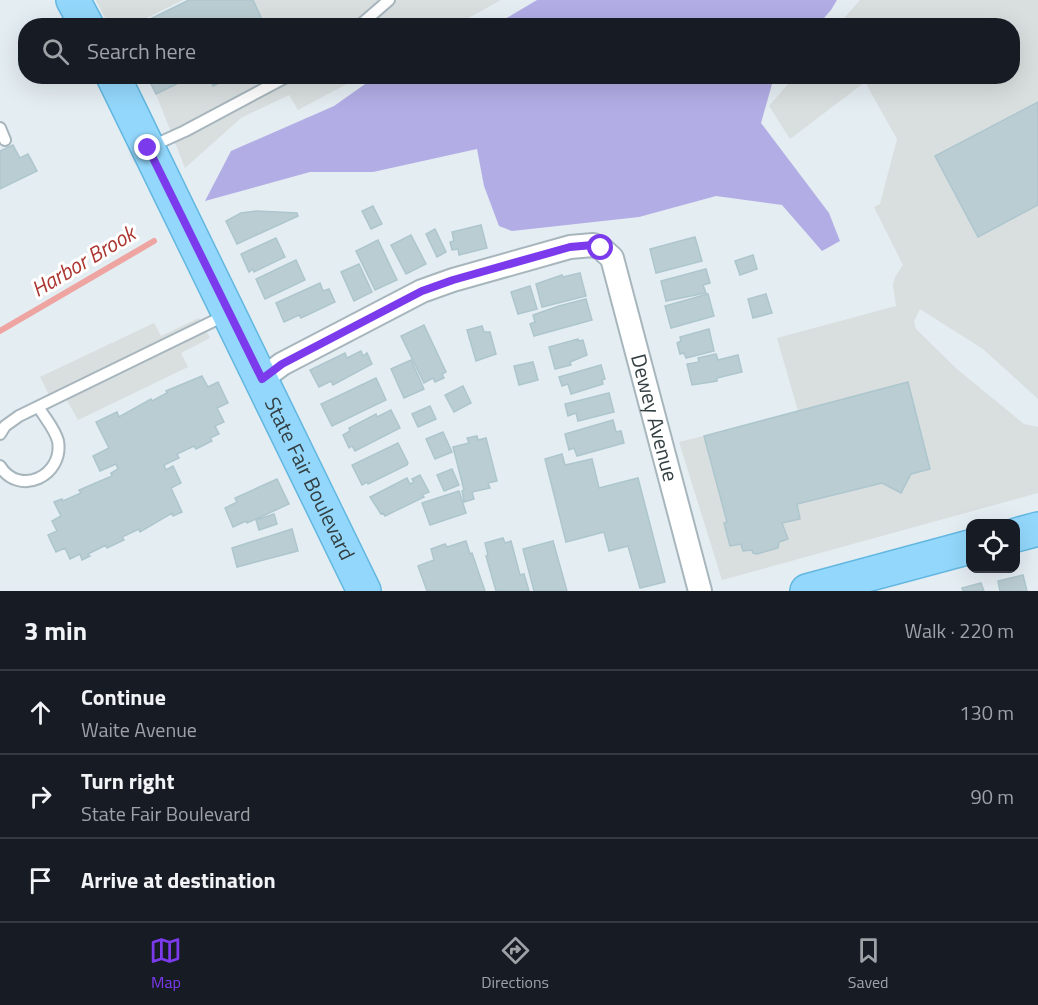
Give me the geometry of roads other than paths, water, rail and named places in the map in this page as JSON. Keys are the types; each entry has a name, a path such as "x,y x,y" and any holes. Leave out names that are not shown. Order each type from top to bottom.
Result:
{"main road":[{"path":"73,0 83,18"},
{"name":"State Fair Boulevard","path":"117,84 364,591"},
{"path":"1020,534 1038,529"},
{"path":"807,591 966,548"}],"street":[{"name":"Dewey Avenue","path":"262,379 292,359 422,291 570,247 593,245 601,248 612,258 700,591"}],"lane":[{"path":"368,18 389,0"},
{"path":"148,148 273,84"},
{"path":"0,128 5,140"},
{"path":"0,435 5,426 19,416 229,313"},
{"path":"0,466 12,478 23,481 35,481 52,470 56,460 58,441 39,408"}],"waterway":[{"name":"Harbor Brook","path":"0,331 154,241"}]}
